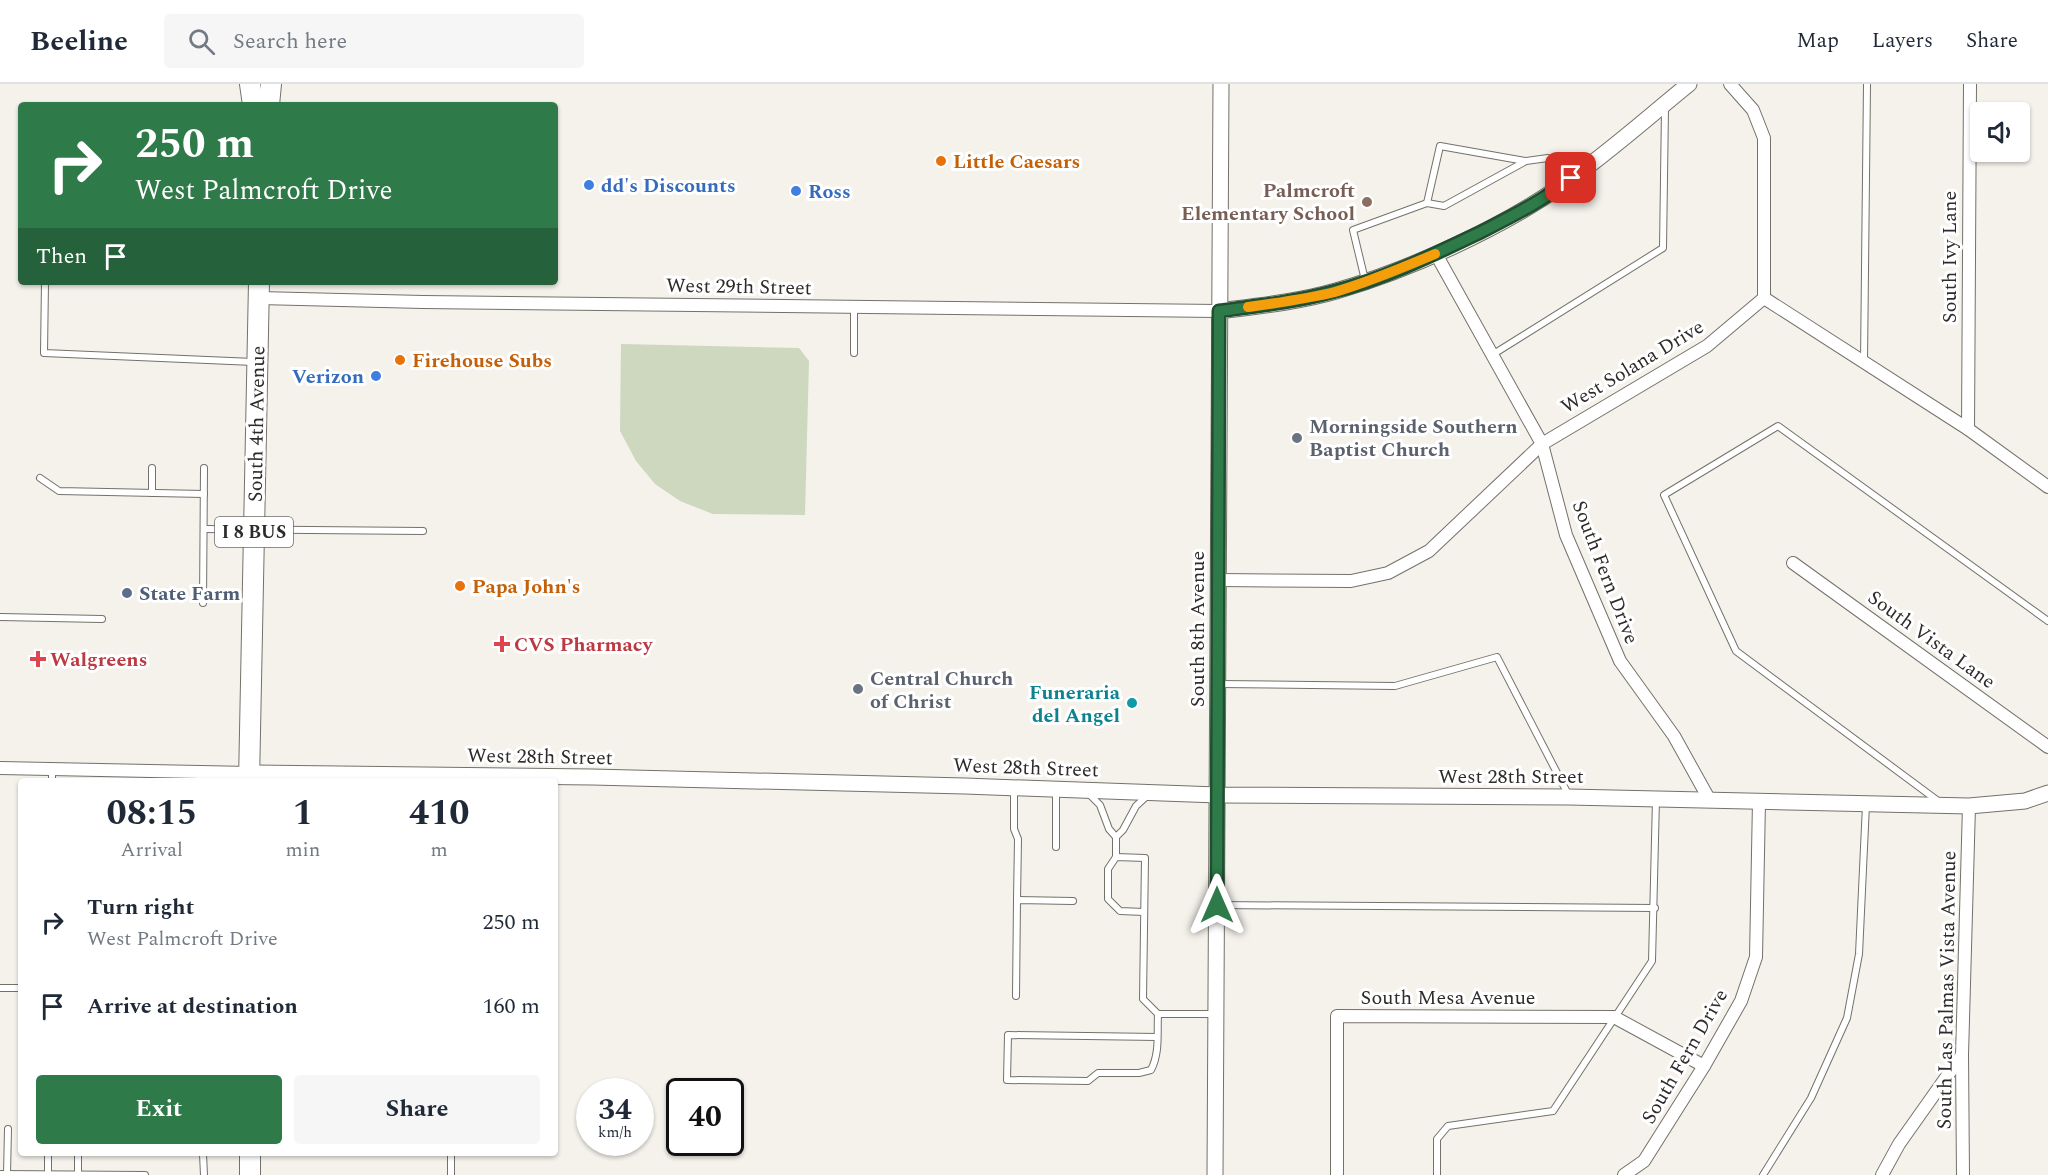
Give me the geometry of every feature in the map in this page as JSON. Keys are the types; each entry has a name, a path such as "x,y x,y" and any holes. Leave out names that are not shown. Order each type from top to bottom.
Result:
{"main road":[{"path":"250,84 253,102"},
{"path":"270,102 271,84"},
{"name":"South 4th Avenue","path":"249,777 259,290"},
{"path":"250,1156 250,1175"}],"street":[{"name":"South 8th Avenue","path":"1215,1175 1221,84"},
{"path":"1219,311 1290,302 1334,292 1436,254 1513,216 1571,178 1600,158 1689,84"},
{"path":"1730,84 1753,110 1764,138 1764,298 1968,429 2048,487"},
{"name":"South Ivy Lane","path":"1968,429 1970,84"},
{"name":"South Fern Drive","path":"1436,254 1542,444 1566,535 1620,661 1674,736 1709,799"},
{"name":"West 29th Street","path":"259,290 854,307 1219,311"},
{"name":"West Solana Drive","path":"1218,580 1351,581 1388,573 1429,551 1542,444 1707,346 1764,298"},
{"name":"South Vista Lane","path":"1793,563 2048,747"},
{"name":"West 28th Street","path":"0,768 52,775 339,778 581,777 1218,795 1656,798 1969,806 2009,804 2034,799 2048,793"},
{"name":"South Fern Drive","path":"1624,1175 1644,1161 1704,1066 1741,1001 1756,957 1759,801"},
{"name":"South Las Palmas Vista Avenue","path":"1963,1175 1962,1054 1969,806"},
{"name":"South Mesa Avenue","path":"1337,1175 1337,1016 1614,1017 1704,1066"},
{"path":"1882,1175 1899,1144 1962,1054"}],"lane":[{"path":"1864,362 1867,84"},
{"path":"1492,355 1663,248 1665,104"},
{"path":"1427,203 1440,146 1526,161 1548,158 1571,178"},
{"path":"1365,282 1353,230 1427,203 1444,206 1526,161"},
{"path":"45,285 45,353 258,362"},
{"path":"854,307 854,353"},
{"path":"1943,805 1736,651 1664,495 1778,426 2048,621"},
{"path":"152,468 152,494"},
{"path":"203,603 204,468"},
{"path":"40,478 59,491 204,494"},
{"path":"204,529 423,531"},
{"path":"0,617 102,619"},
{"path":"1218,684 1395,686 1497,657 1569,797"},
{"path":"1014,788 1014,829 1018,839 1016,996"},
{"path":"1056,790 1056,847"},
{"path":"1086,791 1100,805 1109,829 1116,837 1116,857 1108,869 1108,899 1120,911 1144,912"},
{"path":"1116,837 1123,830 1136,806 1151,793"},
{"path":"1437,1175 1437,1139 1448,1126 1553,1111 1652,961 1656,798"},
{"path":"1763,1175 1811,1098 1847,1018 1859,954 1866,803"},
{"path":"1116,857 1145,858 1143,999 1158,1014 1216,1014"},
{"path":"1017,900 1072,901"},
{"path":"1217,905 1654,908"},
{"path":"0,988 18,988"},
{"path":"1157,1036 1008,1035 1007,1080 1088,1082 1098,1073 1139,1073 1151,1070 1157,1059 1158,1014"},
{"path":"8,1129 4,1174 145,1175"},
{"path":"48,1156 48,1174"},
{"path":"78,1156 78,1174"},
{"path":"203,1156 204,1175"},
{"path":"451,1156 451,1175"}],"green space":[{"path":"621,344 799,348 809,361 805,515 713,514 680,501 655,484 636,461 620,431"}],"slow traffic":[{"path":"1248,307 1290,302 1334,292 1369,281 1435,254"}],"place":[{"name":"Little Caesars","path":"941,161"},
{"name":"dd's Discounts","path":"589,185"},
{"name":"Ross","path":"796,191"},
{"name":"Palmcroft Elementary School","path":"1367,202"},
{"name":"Firehouse Subs","path":"400,360"},
{"name":"Verizon","path":"376,376"},
{"name":"Morningside Southern Baptist Church","path":"1297,438"},
{"name":"Papa John's","path":"460,586"},
{"name":"State Farm","path":"127,593"},
{"name":"CVS Pharmacy","path":"502,644"},
{"name":"Walgreens","path":"38,659"},
{"name":"Central Church of Christ","path":"858,689"},
{"name":"Funeraria del Angel","path":"1132,703"}],"route":[{"path":"1217,905 1219,311 1290,302 1369,281 1436,254 1513,216 1571,178"}]}
